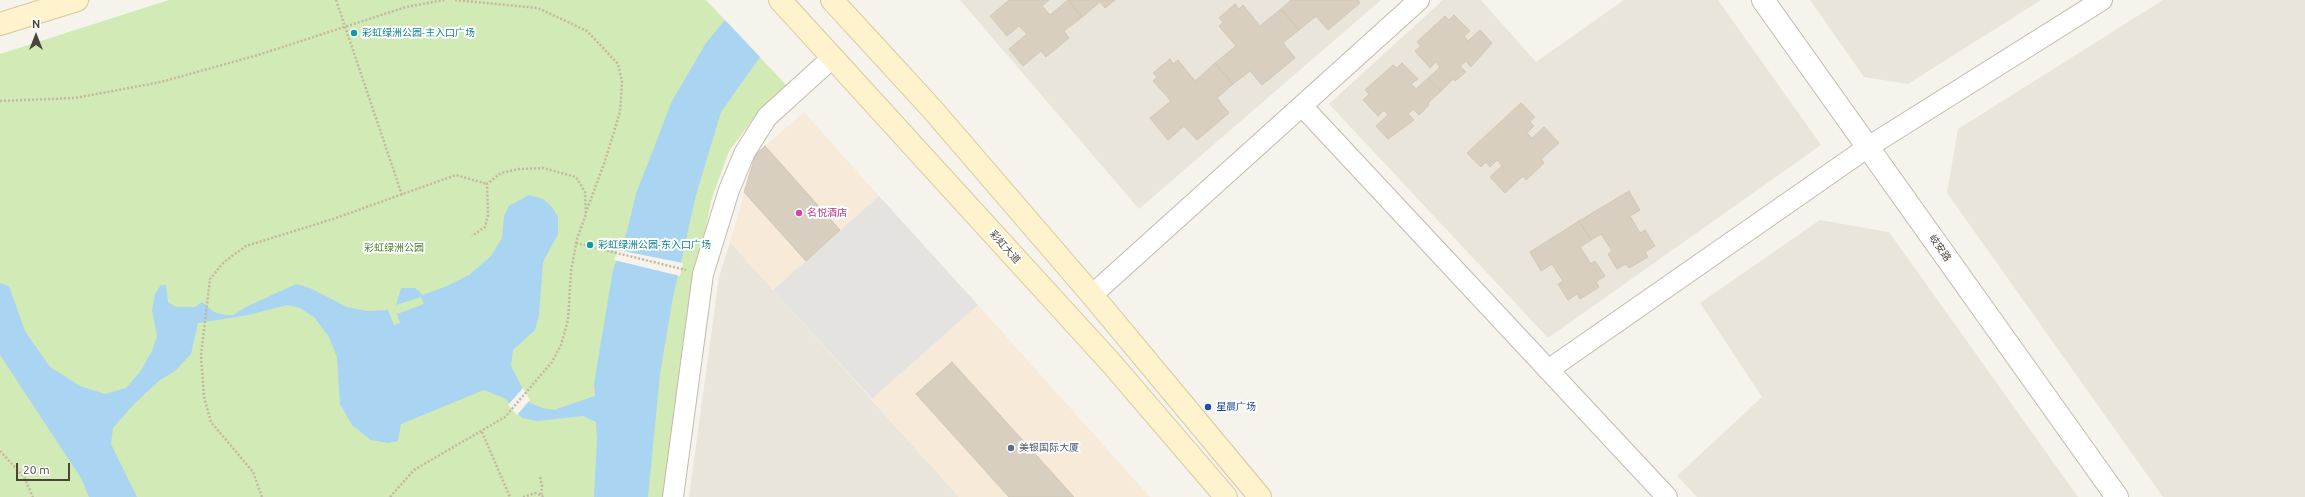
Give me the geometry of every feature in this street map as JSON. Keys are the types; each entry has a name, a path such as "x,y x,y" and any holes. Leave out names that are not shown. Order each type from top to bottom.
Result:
{"main road":[{"path":"0,24 76,0"},
{"name":"彩虹大道","path":"780,0 1112,364 1226,497"},
{"path":"832,0 932,109 1092,295 1260,497"}],"street":[{"path":"1092,295 1419,0"},
{"name":"岐安路","path":"1763,0 2117,497"},
{"path":"1548,370 1868,147 2102,0"},
{"path":"673,497 703,274 729,190 745,152 767,117 832,58"},
{"path":"1302,106 1667,497"}],"path":[{"path":"336,0 402,195"},
{"path":"0,101 75,98 161,82 258,55 406,7 444,0"},
{"path":"390,497 414,470 482,432 505,417 552,362 561,345 568,320 571,271 576,243 605,161 620,112 622,82 618,64 587,32 538,8 455,0"},
{"path":"487,184 501,174 519,169 543,168 576,177 585,192 586,214"},
{"path":"262,497 253,472 211,422 204,397 201,355 210,280 224,262 246,246 402,195 456,175 487,184"},
{"path":"472,236 485,227 488,215 487,184"},
{"path":"576,243 598,250 687,270"},
{"path":"482,432 510,497"},
{"path":"0,451 24,476 33,497"},
{"path":"540,477 542,486 541,495"},
{"path":"524,497 536,493 544,497"}],"shaded area":[{"path":"960,0 1381,0 1139,209"},
{"path":"1443,0 1481,0 1536,62 1624,0 1718,0 1821,145 1548,338 1329,104"},
{"path":"1810,0 2041,0 1908,84 1864,77"},
{"path":"2163,0 2305,0 2305,497 2163,497 1947,193 1958,129"},
{"name":"名悦酒店","path":"804,112 879,196 773,290 730,242 756,154"},
{"path":"879,196 978,305 872,399 773,290"},
{"path":"1820,220 1889,232 2078,497 1697,497 1677,476 1762,397 1700,303"},
{"path":"730,242 959,497 689,497 719,277"},
{"name":"美银国际大厦","path":"978,305 1150,497 959,497 872,399"}],"green space":[{"name":"彩虹绿洲公园","path":"169,0 706,0 789,88 756,115 729,151 711,201 688,324 664,497 0,497 0,54"}],"water":[{"path":"725,20 760,57 721,112 696,195 672,302 660,374 648,497 594,497 597,441 596,422 583,416 537,421 522,418 506,399 484,390 401,424 398,441 388,443 371,440 352,425 340,404 337,357 329,337 315,318 300,308 287,305 248,315 198,323 191,354 175,371 160,380 135,403 113,428 111,444 137,497 89,497 81,478 0,355 0,283 9,286 25,331 50,367 80,386 105,394 126,388 140,372 152,351 157,336 152,310 155,294 161,285 166,285 168,302 176,307 195,307 202,302 214,312 225,315 233,315 246,307 296,284 310,288 347,307 367,311 388,310 394,325 400,323 397,314 424,304 421,297 396,305 401,288 415,288 423,295 447,286 469,275 491,256 502,238 504,216 509,206 529,195 543,199 552,207 558,217 558,234 543,262 539,315 535,330 513,350 511,366 530,403 543,408 554,410 595,396 594,384 613,270 627,231 636,194 672,101 706,43"}],"pier":[{"path":"618,250 683,263 680,276 614,260"},
{"path":"523,388 530,400 517,415 508,405"}],"building":[{"path":"1009,0 1049,0 1042,6 1050,15 1068,0 1082,17 1064,31 1069,38 1046,57 1041,51 1023,66 1009,49 1027,34 1019,26 1007,36 990,16"},
{"path":"1068,0 1115,0 1105,8 1100,2 1082,17"},
{"path":"1291,0 1358,0 1360,3 1328,30 1316,16 1299,30 1281,9"},
{"path":"1235,4 1239,9 1243,5 1260,26 1281,9 1299,30 1283,43 1295,58 1262,85 1250,71 1233,84 1215,63 1236,46 1219,26 1223,22 1219,18"},
{"path":"1454,15 1470,31 1464,36 1468,41 1480,30 1492,43 1471,67 1466,61 1460,66 1466,72 1455,81 1453,79 1441,91 1428,78 1440,67 1436,62 1430,68 1415,51 1421,46 1417,42 1445,16 1449,20"},
{"path":"1170,59 1173,64 1178,60 1195,81 1215,63 1233,84 1217,98 1229,113 1197,140 1184,126 1168,140 1150,118 1171,101 1153,81 1157,77 1153,73"},
{"path":"1402,63 1418,79 1411,84 1416,89 1428,78 1441,91 1428,103 1429,105 1419,115 1413,109 1408,114 1414,120 1388,139 1376,126 1388,115 1384,110 1378,116 1363,100 1369,94 1365,90 1393,65 1397,68"},
{"path":"1521,103 1535,117 1530,122 1534,126 1527,133 1532,138 1544,127 1559,143 1541,159 1544,163 1526,180 1523,176 1505,193 1490,177 1502,166 1497,160 1490,167 1486,162 1481,167 1467,153"},
{"path":"765,146 840,230 806,261 744,192 756,154"},
{"path":"1629,191 1640,210 1630,216 1640,233 1645,230 1655,246 1645,252 1648,257 1629,268 1626,264 1617,269 1608,254 1612,251 1601,234 1591,240 1579,221"},
{"path":"1579,221 1591,240 1580,247 1591,264 1595,261 1605,276 1596,282 1599,287 1580,299 1577,294 1568,300 1558,284 1563,281 1552,264 1541,271 1530,252"},
{"path":"952,362 1074,497 1009,497 916,394"}],"place":[{"name":"彩虹绿洲公园-主入口广场","path":"354,33"},
{"name":"名悦酒店","path":"799,213"},
{"name":"彩虹绿洲公园-东入口广场","path":"590,245"},
{"name":"星晨广场","path":"1208,407"},
{"name":"美银国际大厦","path":"1011,448"}]}
